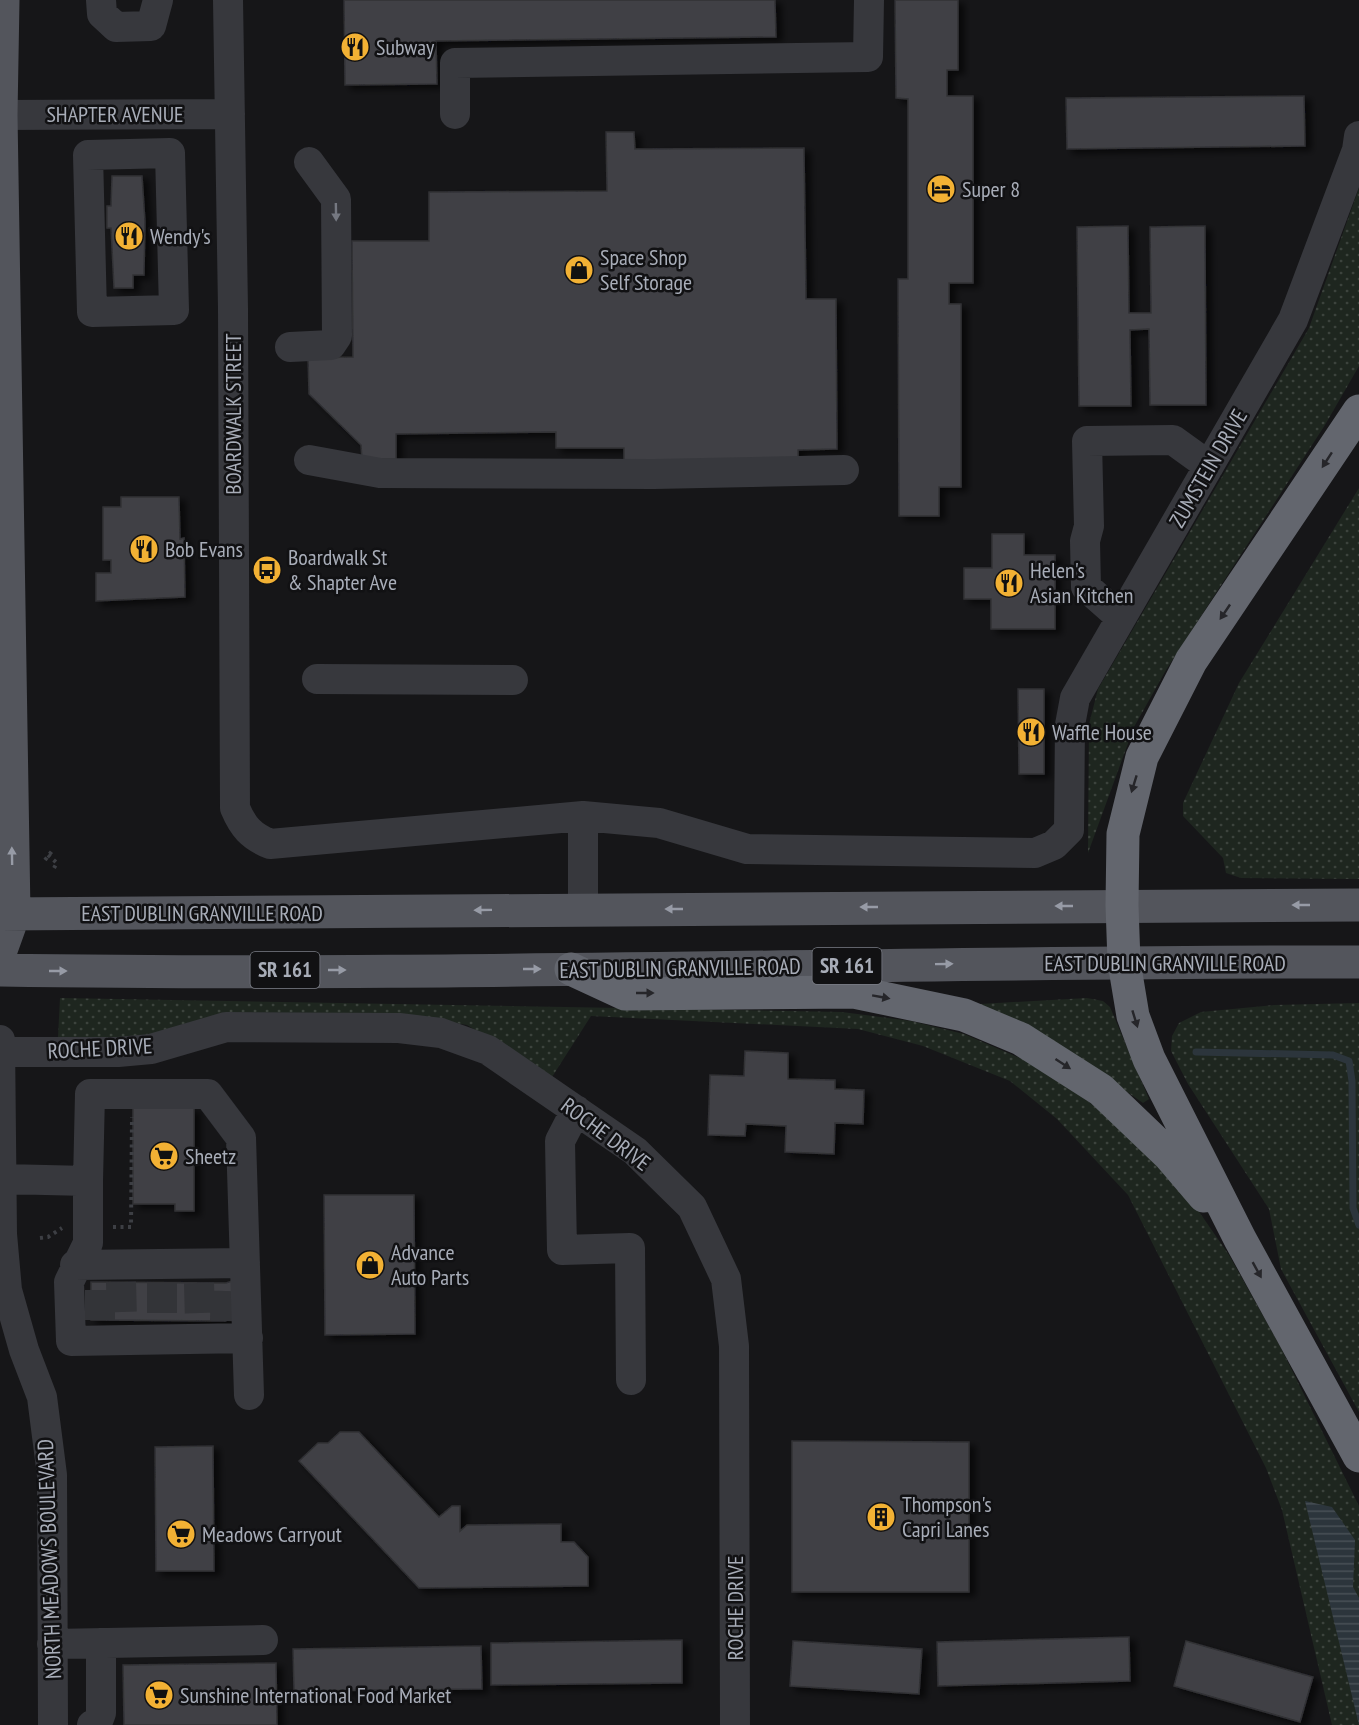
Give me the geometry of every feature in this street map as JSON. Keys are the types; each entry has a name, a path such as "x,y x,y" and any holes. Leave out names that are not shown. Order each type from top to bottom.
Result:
{"highway":[{"path":"1359,411 1191,661 1147,747 1132,789 1123,834 1122,905 1124,962 1133,1016 1149,1059 1240,1239 1359,1456"},
{"path":"571,969 625,994 854,992 964,1015 1021,1039 1101,1090 1169,1155 1240,1239"}],"main road":[{"path":"0,953 7,914 0,115 3,0"},
{"name":"EAST DUBLIN GRANVILLE ROAD","path":"7,914 1359,905"},
{"name":"EAST DUBLIN GRANVILLE ROAD","path":"0,970 571,969 1124,962 1359,962"}],"street":[{"path":"101,0 102,14 116,27 151,26 158,0"},
{"name":"BOARDWALK STREET","path":"228,0 235,808 243,826 256,838 270,844 583,816"},
{"path":"455,114 455,63 868,57 869,0"},
{"name":"SHAPTER AVENUE","path":"0,115 230,114"},
{"name":"ZUMSTEIN DRIVE","path":"583,816 659,823 747,849 1035,852 1054,845 1069,830 1070,725 1075,698 1293,320 1357,150 1359,135"},
{"path":"170,153 174,310 92,312 88,155 170,153"},
{"path":"290,347 331,345 337,336 336,199 309,162"},
{"path":"1120,617 1086,586 1084,541 1089,526 1087,441 1173,440 1209,466"},
{"path":"309,460 380,473 654,474 844,470"},
{"path":"317,679 513,680"},
{"path":"583,816 583,909"},
{"name":"ROCHE DRIVE","path":"0,1048 118,1052 151,1049 226,1027 399,1028 441,1033 488,1050 635,1151 692,1207 726,1278 734,1346 735,1725"},
{"name":"NORTH MEADOWS BOULEVARD","path":"0,1048 2,1234 7,1290 24,1350 42,1397 52,1475 54,1725"},
{"path":"104,1272 88,1243 90,1094 208,1094 241,1138 219,1271 220,1331 249,1395"},
{"path":"576,1110 560,1141 562,1250 630,1248 631,1380"},
{"path":"3,1179 88,1181"},
{"path":"219,1271 104,1272 69,1282 71,1341 111,1330 220,1331"},
{"path":"52,1644 263,1640"},
{"path":"92,1725 98,1721 101,1713 101,1642"}],"path":[{"path":"45,860 52,851"},
{"path":"48,855 57,863 54,868"},
{"path":"111,1227 131,1227 131,1110"},
{"path":"40,1238 68,1227"}],"shaded area":[{"path":"1359,188 1359,366 1325,425 1166,670 1134,727 1088,853 1089,724 1098,689 1309,328"},
{"path":"1359,488 1359,879 1241,878 1226,873 1223,858 1183,816 1183,803 1239,683"},
{"path":"60,998 842,1012 911,1021 964,1034 1027,1061 1071,1088 1136,1139 1184,1190 1229,1255 1280,1346 1359,1506 1359,1725 1332,1725 1282,1510 1266,1468 1128,1195 1057,1119 1010,1081 923,1046 858,1029 591,1016 552,1077 467,1025 438,1020 152,1037 58,1037"},
{"path":"1087,998 1103,1001 1110,1007 1149,1099 1143,1103 1097,1071 979,1008 980,1004"},
{"path":"1359,1003 1359,1412 1281,1269 1269,1209 1188,1084 1171,1051 1172,1036 1179,1023 1201,1012 1274,1005"},
{"path":"1305,1501 1332,1507 1355,1540 1353,1587 1359,1598 1359,1725"}],"building":[{"path":"344,0 775,0 776,37 436,41 437,84 345,85"},
{"name":"Super 8","path":"895,0 958,0 958,70 947,70 947,96 973,96 973,283 949,283 949,304 961,304 961,487 939,487 939,516 899,516 898,279 908,279 908,99 896,98"},
{"path":"1304,96 1305,146 1067,149 1066,98"},
{"name":"Space Shop Self Storage","path":"606,132 634,132 635,149 804,148 806,299 836,299 837,449 798,450 798,460 624,462 624,448 556,448 556,432 396,434 396,459 362,459 361,445 309,394 308,358 353,357 352,241 429,241 429,192 607,191"},
{"name":"Wendy's","path":"112,176 142,176 145,222 144,275 133,275 133,288 114,288 111,228 107,228 107,206 111,206"},
{"path":"1128,226 1129,313 1151,313 1150,227 1205,226 1206,405 1150,405 1149,329 1130,330 1131,406 1079,406 1077,227"},
{"name":"Bob Evans","path":"121,497 179,497 180,539 184,538 185,597 96,601 96,573 111,573 111,560 103,560 103,507 121,507"},
{"name":"Helen's Asian Kitchen","path":"992,534 1024,534 1024,555 1055,555 1055,629 991,629 991,599 964,599 964,568 992,568"},
{"name":"Waffle House","path":"1018,689 1044,689 1044,774 1019,774"},
{"path":"745,1051 788,1053 788,1079 835,1080 835,1089 864,1090 863,1124 835,1123 834,1154 785,1152 786,1126 746,1124 745,1136 708,1135 710,1075 744,1076"},
{"name":"Sheetz","path":"133,1108 194,1108 194,1211 175,1211 175,1204 133,1204"},
{"name":"Advance Auto Parts","path":"324,1195 414,1195 415,1334 325,1335"},
{"path":"232,1281 231,1319 225,1321 91,1320 91,1282 226,1283"},
{"path":"340,1432 359,1432 439,1517 452,1506 460,1506 460,1531 467,1525 561,1524 561,1542 574,1542 588,1557 588,1586 419,1588 299,1461 318,1443 328,1443"},
{"name":"Thompson's Capri Lanes","path":"792,1441 969,1442 969,1592 792,1592"},
{"path":"213,1446 214,1571 156,1571 155,1447"},
{"path":"1129,1637 1130,1681 938,1686 937,1642"},
{"path":"682,1640 682,1683 491,1685 491,1643"},
{"path":"793,1641 922,1649 919,1694 790,1686"},
{"path":"1186,1641 1313,1677 1300,1722 1174,1686"},
{"path":"481,1646 482,1689 294,1691 293,1649"},
{"path":"276,1663 277,1725 124,1725 123,1665"}],"waterway":[{"path":"1196,1052 1333,1055 1349,1061 1352,1081 1353,1208 1359,1225"}],"tunnel":[{"path":"100,1282 100,1320"},
{"path":"121,1282 122,1320"},
{"path":"162,1283 162,1320"},
{"path":"199,1283 200,1321"},
{"path":"225,1321 226,1283"}],"place":[{"name":"Subway","path":"355,47"},
{"name":"Super 8","path":"941,189"},
{"name":"Wendy's","path":"129,236"},
{"name":"Space Shop Self Storage","path":"579,270"},
{"name":"Bob Evans","path":"144,549"},
{"name":"Boardwalk St & Shapter Ave","path":"267,570"},
{"name":"Helen's Asian Kitchen","path":"1009,583"},
{"name":"Waffle House","path":"1031,732"},
{"name":"Sheetz","path":"164,1156"},
{"name":"Advance Auto Parts","path":"370,1265"},
{"name":"Thompson's Capri Lanes","path":"881,1517"},
{"name":"Meadows Carryout","path":"181,1534"},
{"name":"Sunshine International Food Market","path":"159,1695"}]}
